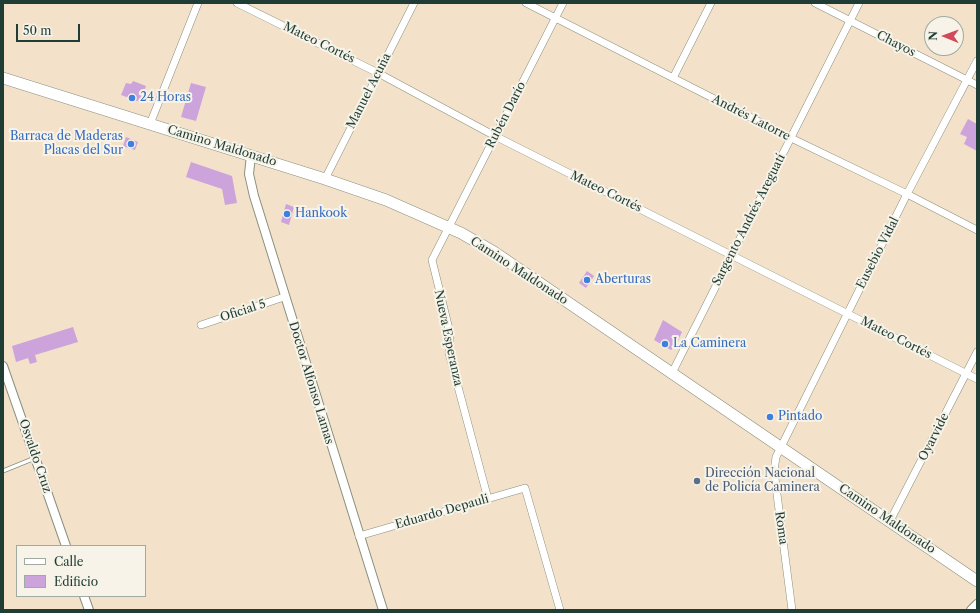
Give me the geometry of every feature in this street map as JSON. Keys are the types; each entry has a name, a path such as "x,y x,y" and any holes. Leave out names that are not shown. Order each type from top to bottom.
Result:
{"main road":[{"name":"Camino Maldonado","path":"3,78 325,179 386,200 449,227 494,252 977,581"}],"street":[{"path":"150,124 198,3"},
{"name":"Mateo Cortés","path":"237,3 378,73 495,136 732,254 977,379"},
{"name":"Manuel Acuña","path":"325,179 414,3"},
{"name":"Andrés Latorre","path":"526,3 791,138 907,194 977,230"},
{"name":"Rubén Darío","path":"449,227 563,3"},
{"path":"673,78 711,3"},
{"name":"Chayos","path":"815,3 977,85"},
{"name":"Sargento Andrés Areguatí","path":"672,373 859,3"},
{"name":"Eusebio Vidal","path":"781,447 907,194 977,61"},
{"name":"Doctor Alfonso Lamas","path":"251,155 249,174 254,196 284,297 383,610"},
{"name":"Nueva Esperanza","path":"449,227 433,256 432,264 450,333 450,354 488,499"},
{"name":"Oficial 5","path":"201,325 284,297"},
{"name":"Oyarvide","path":"890,521 977,352"},
{"name":"Osvaldo Cruz","path":"3,366 66,545"},
{"name":"Roma","path":"781,447 776,456 774,471 792,610"},
{"name":"Eduardo Depauli","path":"359,536 525,488 560,610"},
{"path":"84,597 89,610"},
{"path":"971,610 977,604"}],"lane":[{"path":"3,471 35,458"}],"building":[{"path":"133,81 146,86 140,102 121,95 126,83 131,84"},
{"path":"191,83 206,87 196,121 181,117"},
{"path":"968,119 977,124 977,151 964,144 967,137 960,134"},
{"name":"Barraca de Maderas Placas del Sur","path":"126,137 138,142 135,150 123,146"},
{"path":"191,162 232,176 237,203 225,205 222,189 186,177"},
{"name":"Hankook","path":"286,204 294,207 289,225 281,222"},
{"name":"Aberturas","path":"587,271 594,276 586,288 579,283"},
{"path":"663,320 682,332 675,347 671,350 654,340"},
{"path":"73,327 78,342 35,355 37,362 30,364 28,358 16,362 12,346"}],"place":[{"name":"24 Horas","path":"132,98"},
{"name":"Barraca de Maderas Placas del Sur","path":"131,144"},
{"name":"Hankook","path":"287,214"},
{"name":"Aberturas","path":"587,280"},
{"name":"La Caminera","path":"665,344"},
{"name":"Pintado","path":"770,417"},
{"name":"Dirección Nacional de Policía Caminera","path":"697,481"}]}
